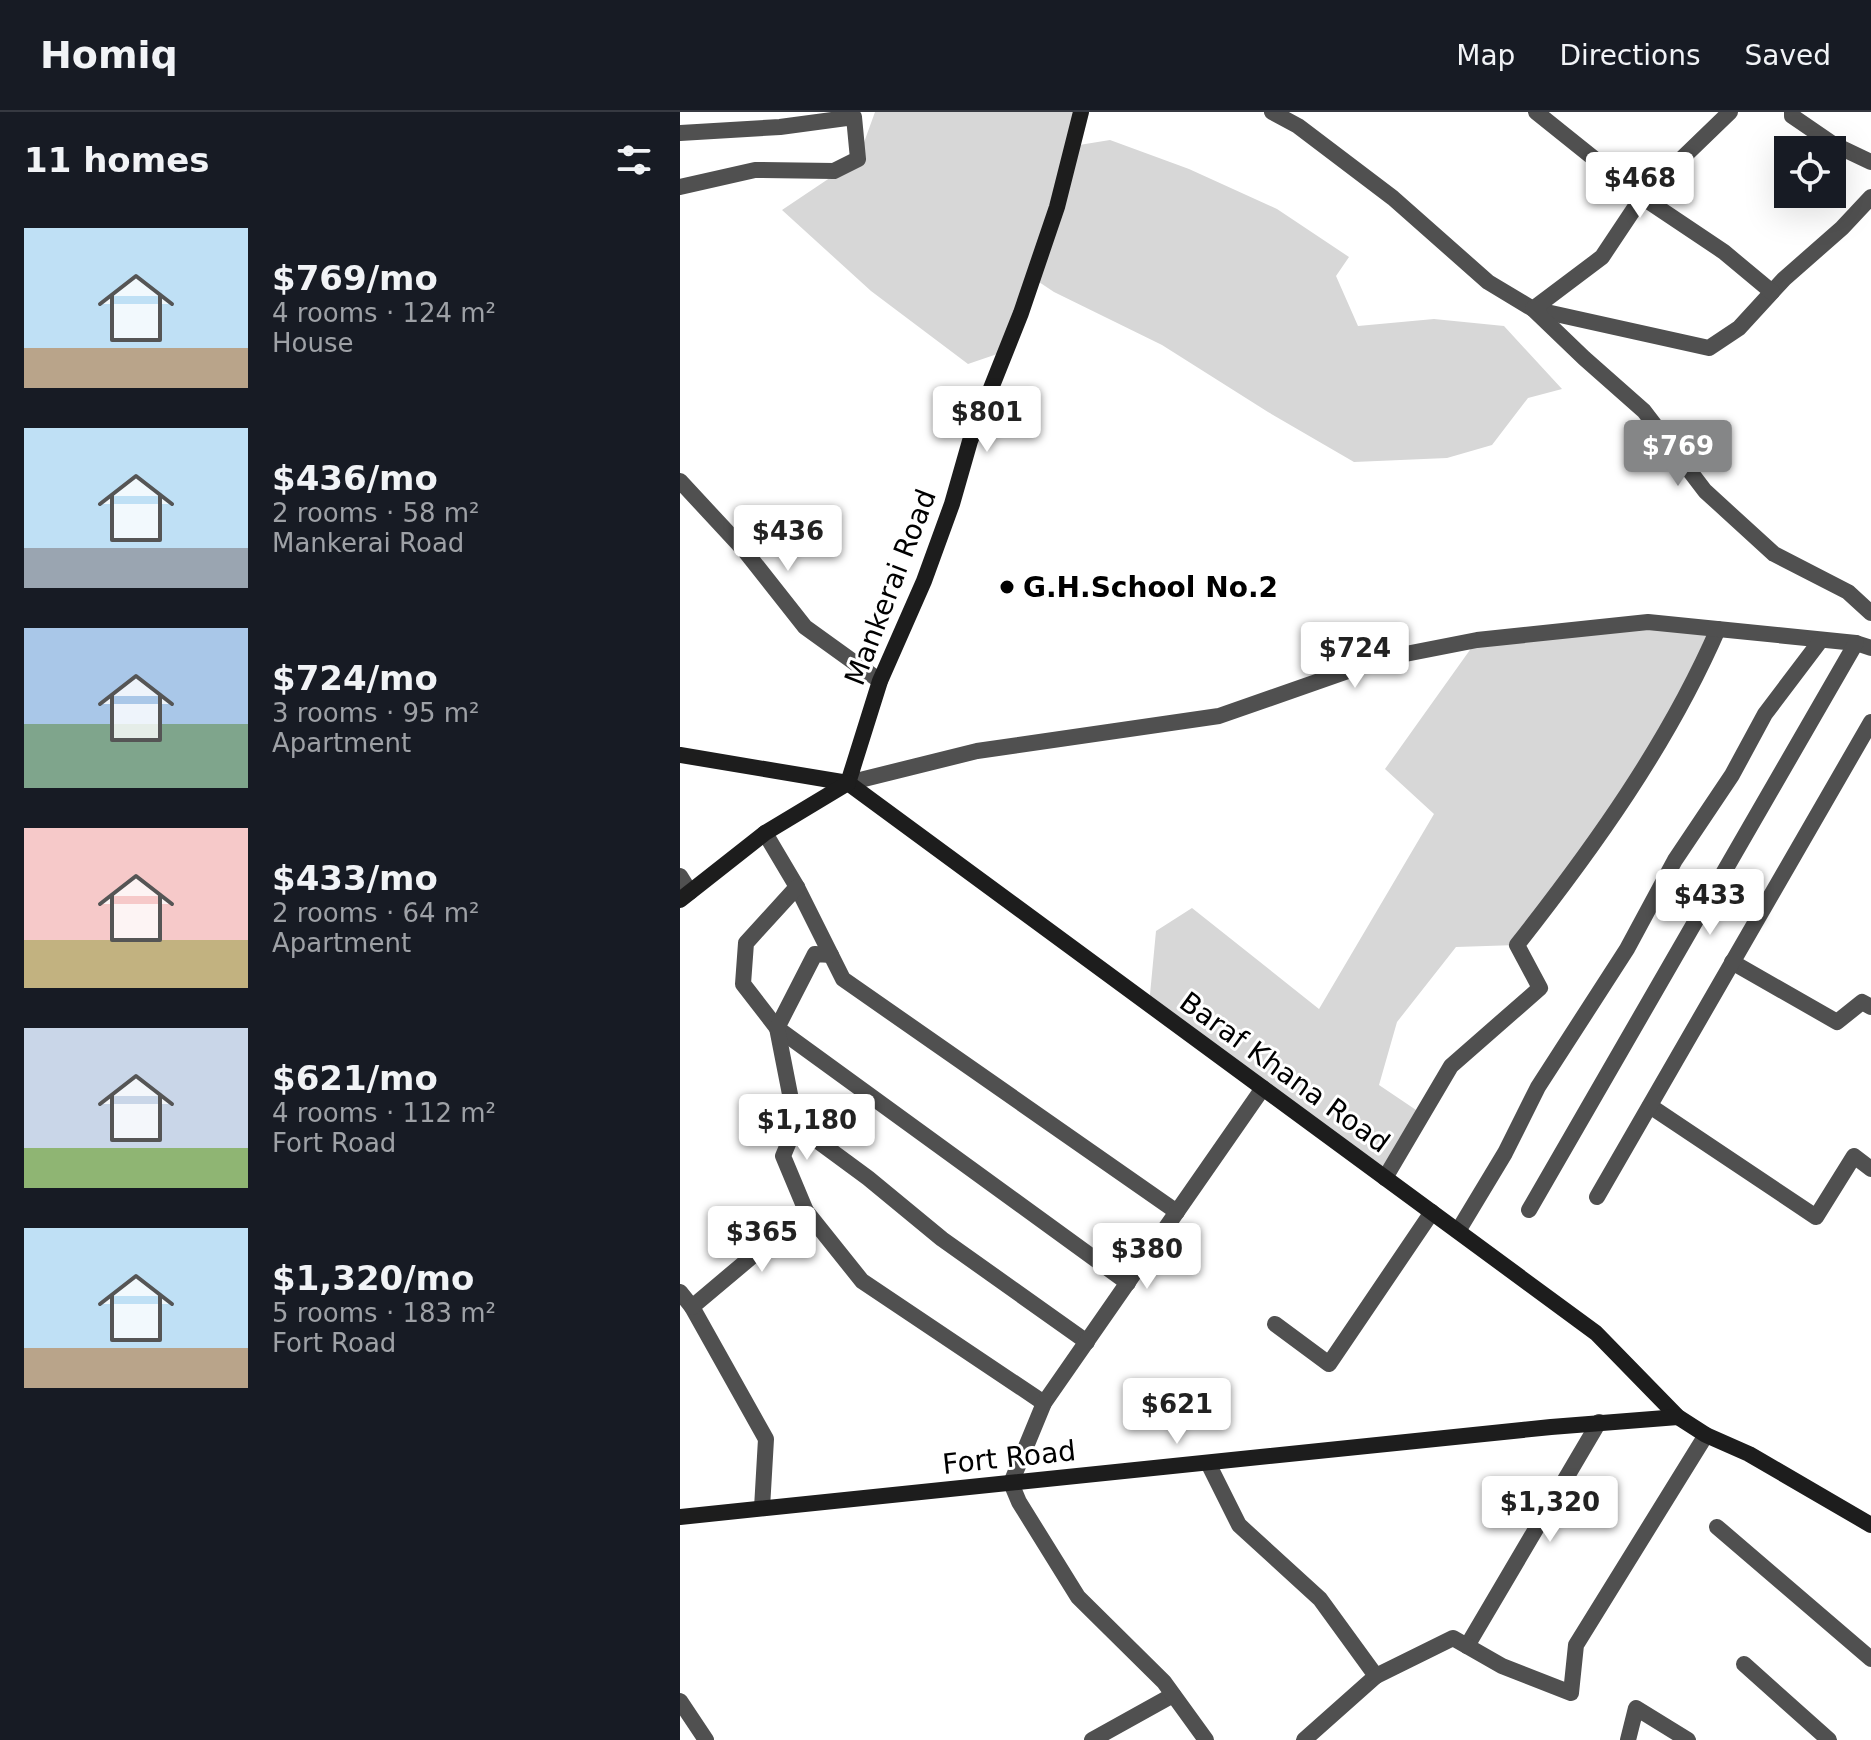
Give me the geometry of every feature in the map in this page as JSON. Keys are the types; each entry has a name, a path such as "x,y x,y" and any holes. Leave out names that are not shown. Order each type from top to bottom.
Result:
{"street":[{"name":"Mankerai Road","path":"848,783 880,681 924,581 970,441 1021,313 1057,207 1081,112"},
{"path":"1272,112 1298,126 1393,198 1488,282 1533,309 1644,411 1705,491 1774,554 1848,592 1871,613"},
{"path":"1536,112 1642,197 1724,252 1772,292"},
{"path":"1533,309 1602,257 1642,197 1730,112"},
{"path":"1792,112 1792,116 1833,144 1871,162"},
{"path":"680,133 780,127 854,117 858,159 834,171 755,170 680,187"},
{"path":"1533,309 1709,348 1739,328 1871,197"},
{"path":"680,481 745,551 805,627 880,681"},
{"path":"680,876 685,896 765,833 848,783 977,751 1219,716 1385,658 1477,640 1648,622 1864,646 1529,1210"},
{"path":"1385,1178 1451,1066 1540,988 1517,945 1574,872 1640,775 1697,678 1718,629"},
{"path":"1458,1231 1505,1153 1538,1087 1627,949 1675,860 1732,775 1765,714 1821,640"},
{"path":"1597,1197 1732,962 1866,743 1871,722"},
{"path":"680,755 848,783"},
{"name":"Baraf Khana Road","path":"848,783 1596,1333 1678,1417 1871,1525"},
{"path":"765,833 797,887 843,979 1177,1212"},
{"path":"797,887 746,943 743,984 777,1028 1128,1283"},
{"path":"831,955 815,954 777,1028 796,1125 783,1156 806,1211 862,1281 1044,1403"},
{"path":"1732,962 1837,1022 1862,1002 1871,1007"},
{"path":"1206,1740 1173,1695 1078,1597 1019,1502 1011,1483 1044,1403 1263,1088"},
{"path":"1650,1106 1816,1217 1854,1156 1871,1169"},
{"path":"796,1125 868,1178 942,1239 1087,1342"},
{"path":"692,1307 806,1211"},
{"path":"1275,1324 1329,1364 1432,1212"},
{"path":"680,1292 692,1307 766,1439 762,1508"},
{"name":"Fort Road","path":"680,1517 1599,1422 1678,1417"},
{"path":"1467,1646 1599,1422"},
{"path":"1304,1740 1376,1676 1453,1638 1502,1666 1571,1693 1576,1645 1706,1435"},
{"path":"1208,1463 1239,1525 1320,1599 1376,1676"},
{"path":"1717,1527 1871,1659"},
{"path":"1744,1664 1829,1740"},
{"path":"1092,1740 1173,1695"},
{"path":"680,1701 706,1740"},
{"path":"1628,1740 1636,1708 1688,1740"}],"shaded area":[{"path":"875,112 1078,112 1073,146 1110,140 1189,169 1277,209 1349,257 1336,276 1358,326 1434,319 1504,326 1562,389 1528,398 1492,445 1447,458 1354,462 1162,345 1054,292 1033,278 1006,351 968,364 871,291 782,210 858,159"},
{"path":"1648,622 1718,629 1640,775 1517,945 1456,947 1397,1022 1379,1085 1422,1114 1385,1178 1149,1005 1156,931 1192,908 1319,1009 1434,814 1385,769 1477,640"}],"place":[{"name":"G.H.School No.2","path":"1007,587"}]}
